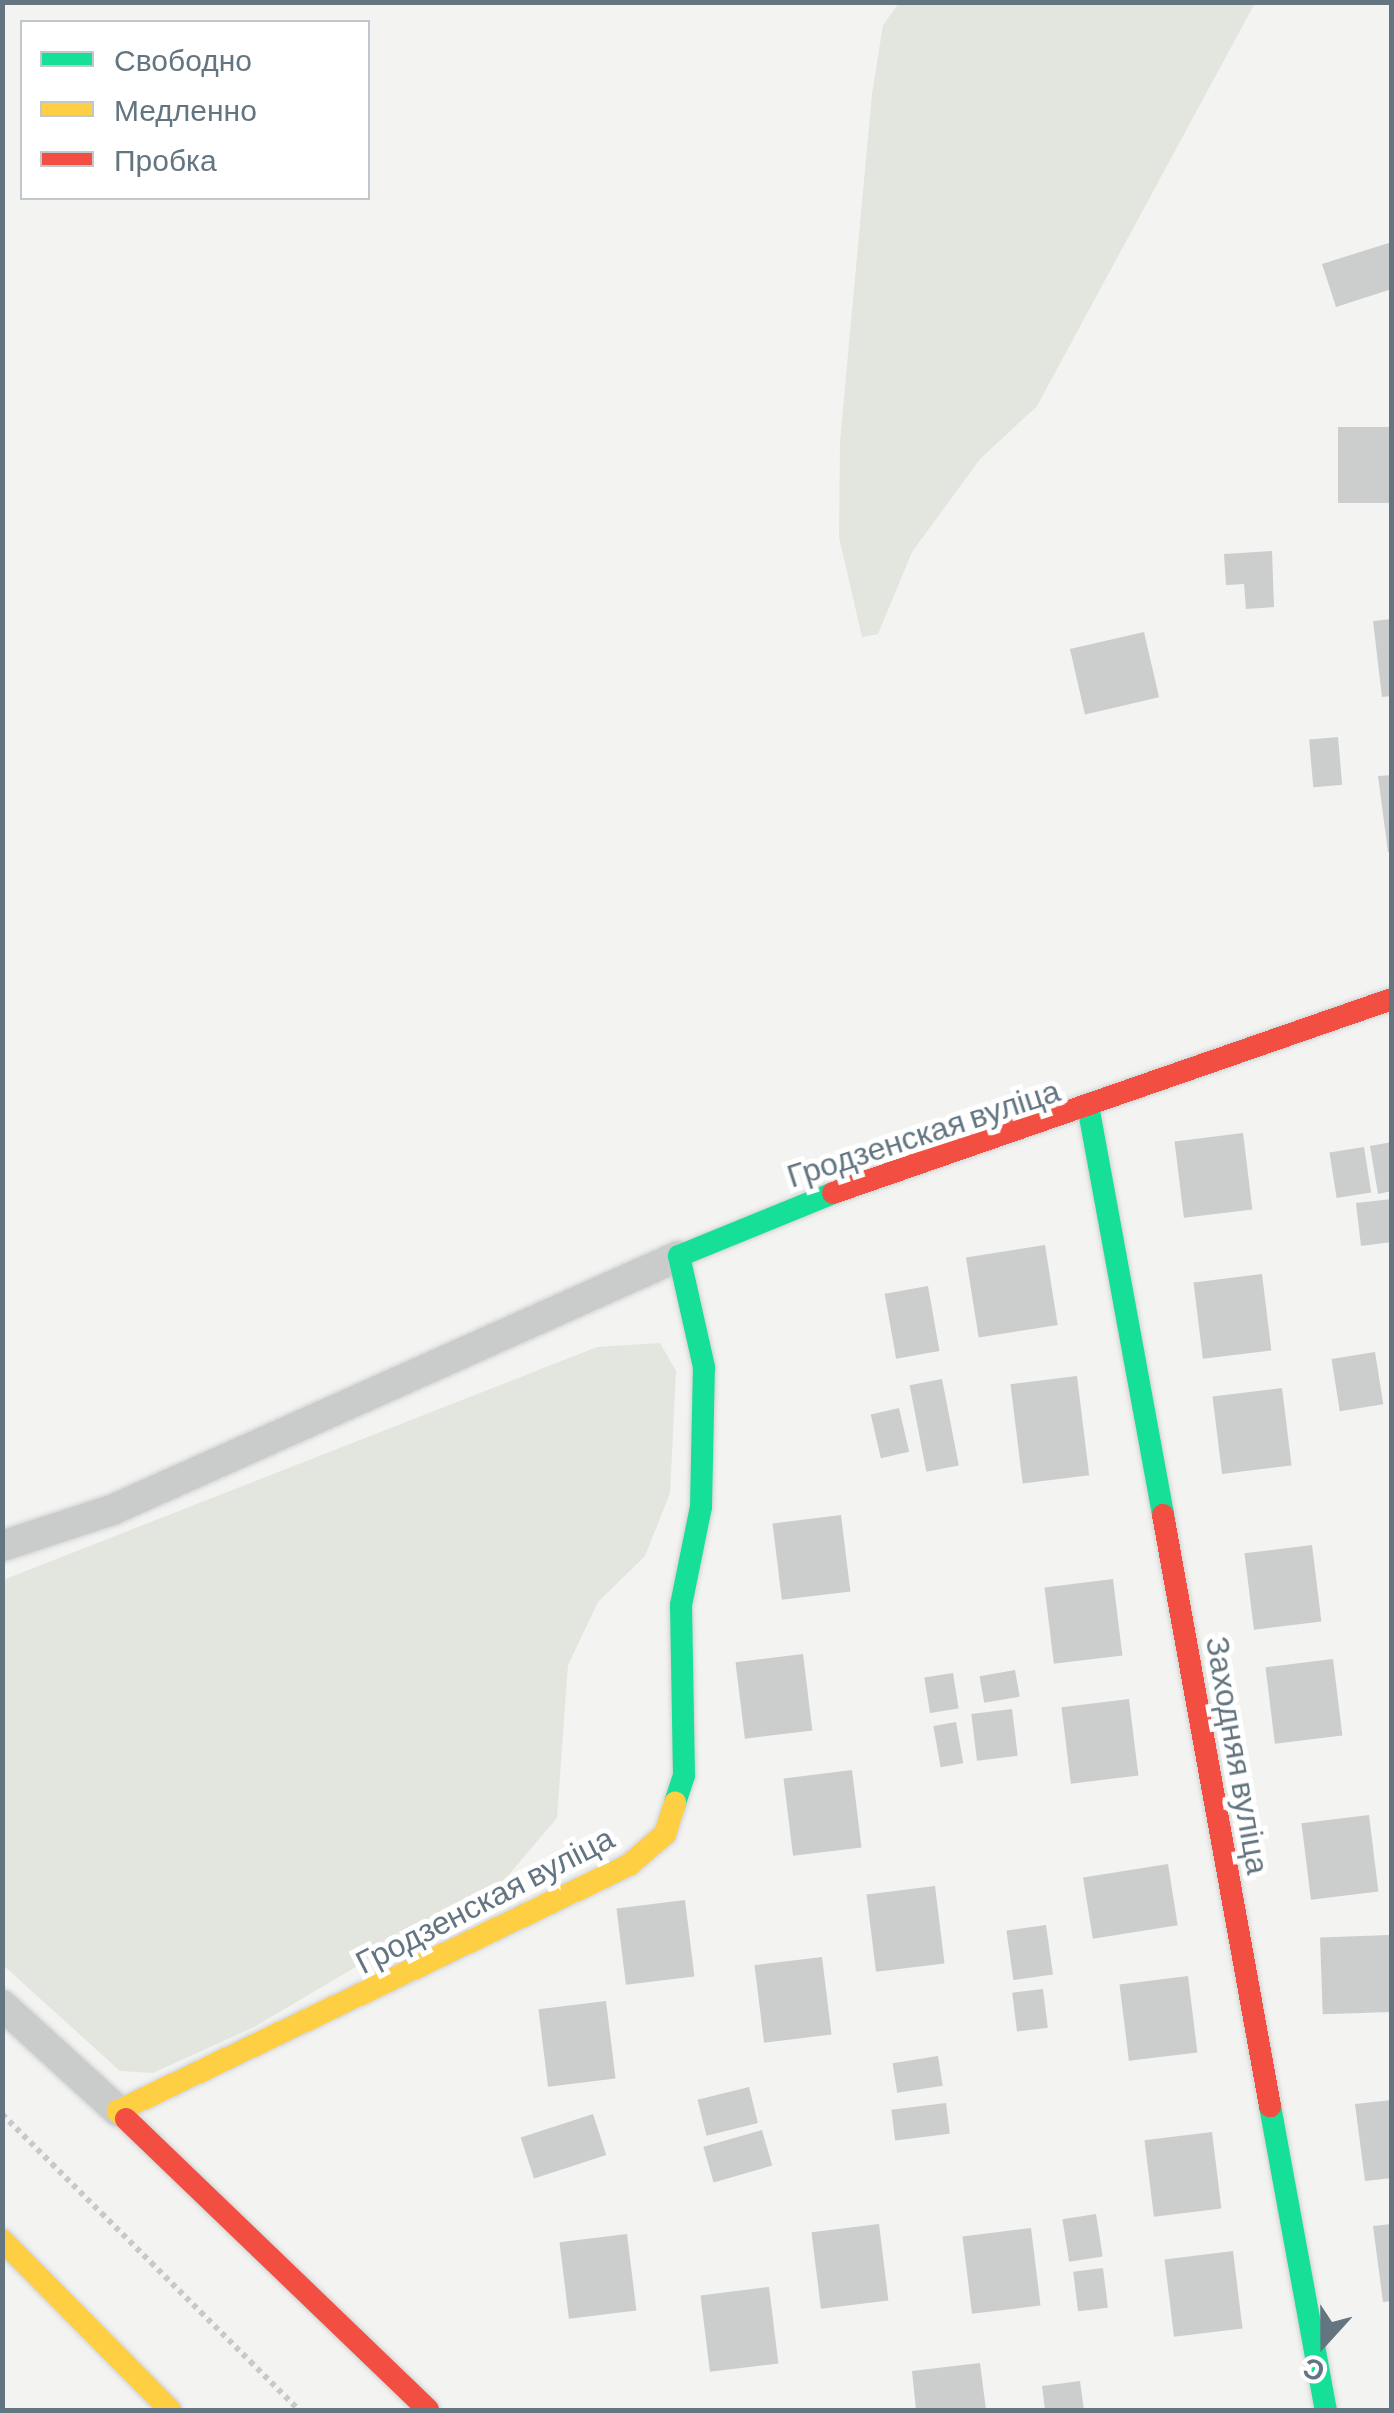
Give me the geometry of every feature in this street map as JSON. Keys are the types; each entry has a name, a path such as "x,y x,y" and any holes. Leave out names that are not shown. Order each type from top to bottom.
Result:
{"street":[{"name":"Гродзенская вуліца","path":"118,2111 629,1866 665,1834 684,1776 681,1604 702,1487 704,1368 678,1256 869,1178 1089,1111 1392,998"},
{"name":"Заходняя вуліца","path":"1089,1111 1326,2410"},
{"path":"2,1546 112,1510 678,1256"},
{"path":"2,2006 118,2111 428,2410"},
{"path":"2,2240 170,2410"}],"path":[{"path":"2,2114 299,2410"}],"shaded area":[{"path":"899,3 1255,3 1037,406 980,459 912,552 878,634 862,637 839,537 840,441 872,94 883,25"},
{"path":"660,1343 676,1371 670,1493 645,1556 598,1602 568,1665 557,1818 505,1879 254,2027 153,2073 120,2071 3,1965 3,1580 597,1347"}],"building":[{"path":"1392,242 1392,289 1336,307 1322,264"},
{"path":"1338,427 1392,427 1392,503 1338,503"},
{"path":"1272,551 1274,607 1246,609 1244,584 1226,585 1224,554"},
{"path":"1392,619 1392,696 1382,697 1373,621"},
{"path":"1144,632 1159,697 1085,714 1070,649"},
{"path":"1338,737 1342,785 1313,787 1309,740"},
{"path":"1392,775 1392,852 1388,852 1378,776"},
{"path":"1243,1133 1252,1209 1184,1218 1175,1141"},
{"path":"1392,1142 1392,1191 1378,1194 1370,1146"},
{"path":"1364,1147 1371,1192 1337,1198 1329,1152"},
{"path":"1392,1199 1392,1242 1361,1246 1356,1203"},
{"path":"1045,1245 1058,1325 979,1338 966,1258"},
{"path":"1262,1274 1271,1350 1203,1359 1194,1282"},
{"path":"928,1286 939,1351 896,1359 885,1294"},
{"path":"1375,1352 1383,1404 1340,1411 1332,1359"},
{"path":"1077,1376 1089,1475 1023,1483 1010,1384"},
{"path":"942,1379 959,1465 926,1472 910,1385"},
{"path":"1282,1388 1292,1465 1222,1474 1213,1397"},
{"path":"899,1408 909,1452 881,1458 871,1415"},
{"path":"841,1515 850,1591 782,1600 773,1523"},
{"path":"1312,1545 1321,1621 1254,1630 1245,1553"},
{"path":"1113,1579 1122,1655 1054,1664 1045,1587"},
{"path":"803,1654 812,1730 745,1739 736,1662"},
{"path":"1333,1659 1342,1735 1275,1744 1266,1667"},
{"path":"1015,1670 1020,1697 984,1703 980,1676"},
{"path":"953,1673 959,1709 930,1713 924,1678"},
{"path":"1129,1699 1138,1775 1071,1784 1062,1707"},
{"path":"1012,1709 1018,1756 977,1761 971,1714"},
{"path":"956,1722 963,1763 941,1767 933,1726"},
{"path":"852,1770 862,1847 793,1856 784,1778"},
{"path":"1369,1815 1378,1891 1311,1900 1302,1823"},
{"path":"1168,1864 1178,1925 1093,1939 1083,1877"},
{"path":"935,1886 945,1963 876,1972 867,1894"},
{"path":"685,1900 694,1976 626,1985 617,1908"},
{"path":"1046,1925 1053,1975 1013,1980 1006,1931"},
{"path":"1389,1935 1392,2012 1323,2014 1320,1937"},
{"path":"822,1957 832,2034 764,2043 755,1965"},
{"path":"1188,1976 1197,2052 1129,2061 1120,1984"},
{"path":"1043,1989 1048,2028 1017,2031 1012,1993"},
{"path":"606,2001 616,2078 548,2087 539,2009"},
{"path":"938,2056 943,2086 897,2093 893,2063"},
{"path":"749,2087 758,2123 707,2136 698,2100"},
{"path":"1392,2100 1392,2178 1365,2181 1355,2104"},
{"path":"946,2103 950,2134 895,2140 891,2110"},
{"path":"593,2114 606,2155 534,2178 521,2137"},
{"path":"762,2130 772,2166 714,2182 703,2147"},
{"path":"1212,2132 1221,2208 1154,2217 1145,2140"},
{"path":"1096,2214 1103,2256 1069,2262 1062,2219"},
{"path":"879,2224 888,2300 821,2309 812,2232"},
{"path":"1392,2224 1392,2301 1383,2302 1373,2226"},
{"path":"1031,2228 1041,2305 972,2314 963,2236"},
{"path":"627,2234 636,2310 569,2319 560,2242"},
{"path":"1233,2251 1243,2328 1174,2337 1165,2259"},
{"path":"1103,2268 1108,2308 1078,2311 1073,2272"},
{"path":"769,2287 778,2363 710,2372 701,2295"},
{"path":"980,2363 986,2410 916,2410 912,2371"},
{"path":"1080,2381 1084,2410 1045,2410 1042,2386"}],"traffic: fast":[{"path":"1089,1111 1163,1515"},
{"path":"675,1803 684,1776 681,1605 701,1507 704,1367 679,1256 833,1193"},
{"path":"1270,2106 1326,2410"}],"traffic: slow":[{"path":"126,2119 118,2111 629,1865 665,1834 675,1803"},
{"path":"2,2240 170,2410"}],"traffic: jam":[{"path":"833,1193 1392,999"},
{"path":"1163,1515 1270,2106"},
{"path":"126,2119 428,2410"}]}
